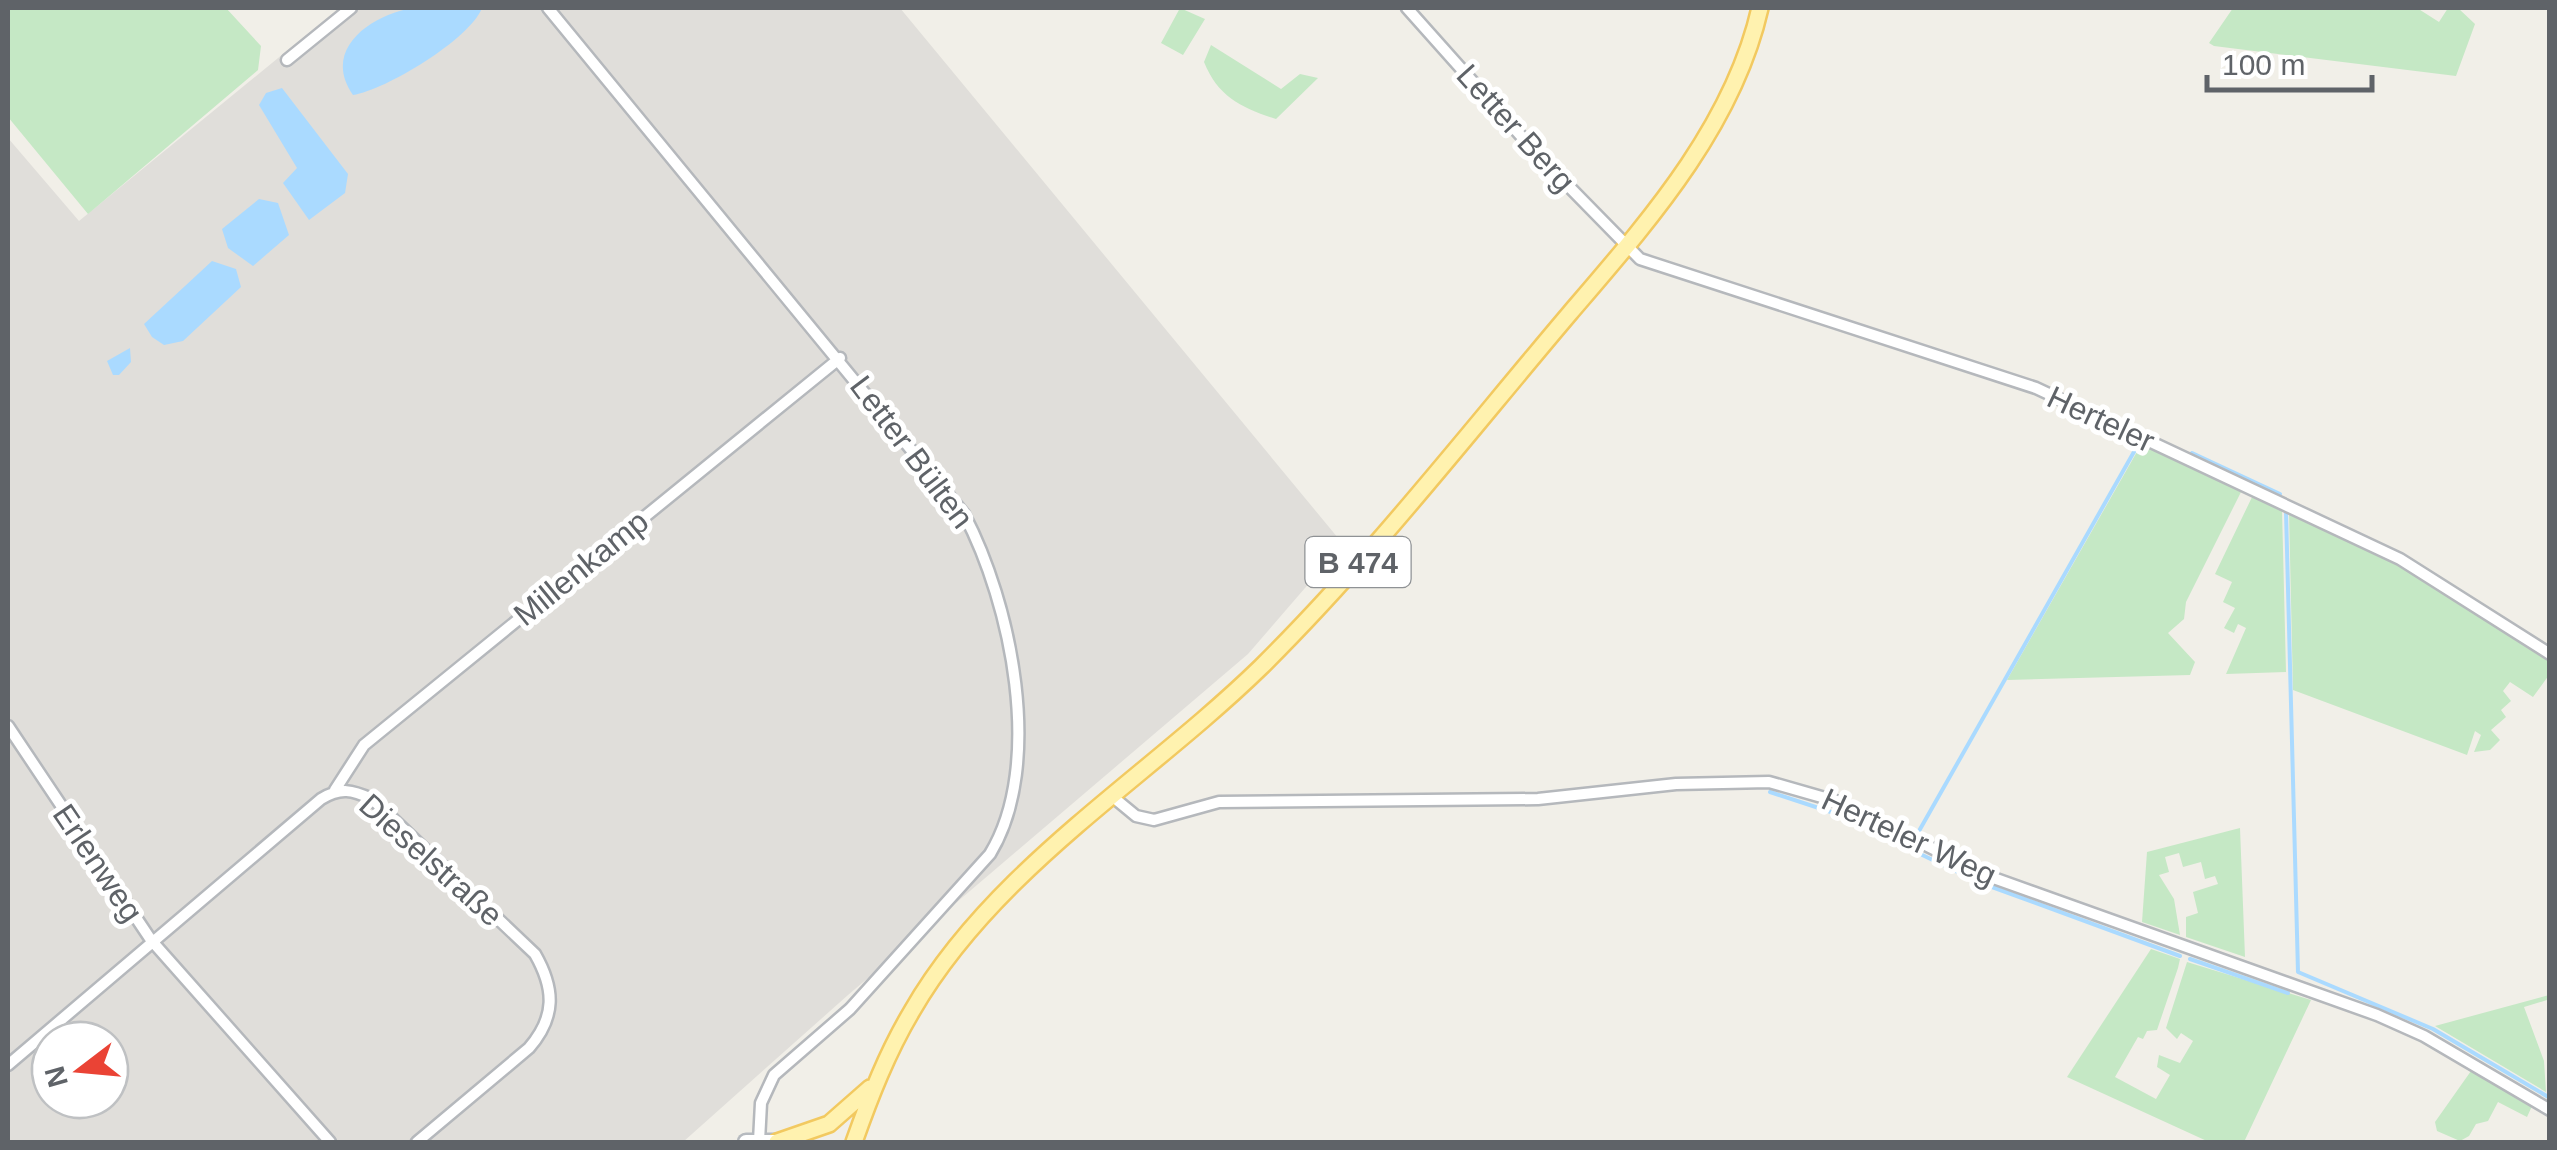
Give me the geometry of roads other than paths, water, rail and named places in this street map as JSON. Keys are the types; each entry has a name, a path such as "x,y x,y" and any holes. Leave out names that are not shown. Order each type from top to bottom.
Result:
{"main road":[{"name":"B 474","path":"854,1142 876,1081 911,1012 960,945 1006,894 1228,698 1314,611 1663,202 1707,133 1754,34 1760,8"},
{"path":"780,1142 829,1124 876,1081"}],"street":[{"path":"287,60 351,8"},
{"name":"Letter Bülten","path":"548,8 840,358 964,514 1000,594 1012,661 1016,782 1003,832 990,854 850,1009 764,1089 752,1142"},
{"name":"Letter Berg","path":"1407,8 1626,247"},
{"name":"Herteler","path":"1626,247 1655,265 2036,388 2400,559 2550,654"},
{"name":"Millenkamp","path":"336,790 364,745 840,358"},
{"name":"Erlenweg","path":"8,726 151,940 8,1065"},
{"name":"Herteler Weg","path":"1113,797 1136,816 1154,820 1219,802 1538,799 1769,782 1806,789 1988,876 2377,1015 2424,1036 2550,1110"},
{"name":"Dieselstraße","path":"151,940 336,790 354,790 372,799 534,954 546,973 552,1004 542,1034 417,1142"},
{"path":"151,940 330,1142"},
{"path":"752,1142 780,1142"}],"water":[{"path":"414,8 482,8 445,48 385,84 353,95 343,63 355,37 382,18"},
{"path":"282,88 348,174 345,193 309,220 283,183 297,168 259,105 266,93"},
{"path":"259,199 278,203 289,235 253,266 228,248 222,229"},
{"path":"212,261 236,269 241,287 183,341 164,345 152,337 144,324"},
{"path":"130,348 131,362 119,375 113,375 107,361"}],"waterway":[{"path":"1919,831 2139,443"},
{"path":"2192,453 2280,494"},
{"path":"2286,512 2298,972 2433,1029 2550,1098"},
{"path":"1770,792 1837,814 1966,876"},
{"path":"1981,883 2180,956"},
{"path":"2190,959 2288,993"}]}
